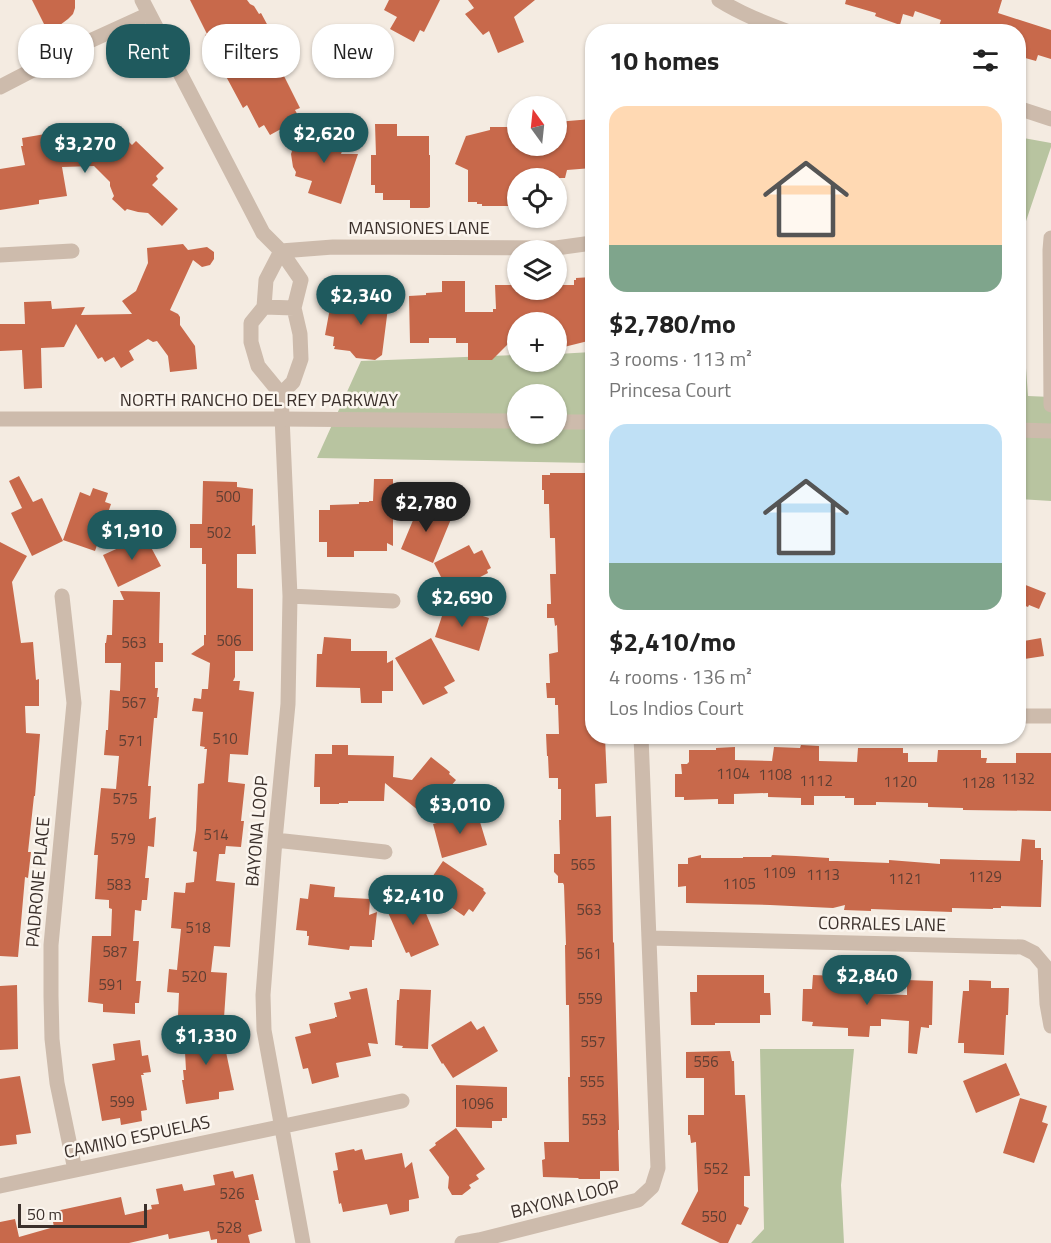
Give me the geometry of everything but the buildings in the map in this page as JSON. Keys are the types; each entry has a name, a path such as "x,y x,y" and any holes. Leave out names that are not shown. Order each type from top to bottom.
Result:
{"street":[{"path":"719,0 767,24"},
{"path":"0,87 81,45 145,7 262,233 281,251 301,280 294,308 300,334 301,359 293,382 281,394 258,366 251,342 251,323 264,307 266,280 281,251"},
{"path":"1026,111 1051,119"},
{"path":"1051,238 1051,405"},
{"name":"MANSIONES LANE","path":"281,251 333,247 556,248 585,244"},
{"path":"0,255 72,251"},
{"path":"264,307 294,308"},
{"name":"BAYONA LOOP","path":"281,394 290,596 288,704 263,995 264,1030 303,1243"},
{"name":"NORTH RANCHO DEL REY PARKWAY","path":"0,419 507,421"},
{"path":"567,422 585,422"},
{"path":"1026,430 1051,431"},
{"name":"PADRONE PLACE","path":"62,596 74,703 51,945 51,996 52,1039 57,1083 75,1170"},
{"path":"290,596 393,601"},
{"path":"1026,716 1051,716"},
{"name":"BAYONA LOOP","path":"462,1243 638,1200 652,1187 658,1168 641,744"},
{"path":"275,840 385,852"},
{"name":"CORRALES LANE","path":"650,938 1022,947 1034,953 1045,966 1051,1026"},
{"name":"CAMINO ESPUELAS","path":"0,1186 402,1101"}],"green space":[{"path":"1026,138 1051,143 1026,221"},
{"path":"585,352 585,463 317,458 361,361 507,355 507,372 567,372 567,353"},
{"path":"1026,368 1028,396 1051,397 1051,501 1026,499"},
{"path":"760,1049 854,1049 841,1185 844,1243 751,1243 764,1229"}]}
